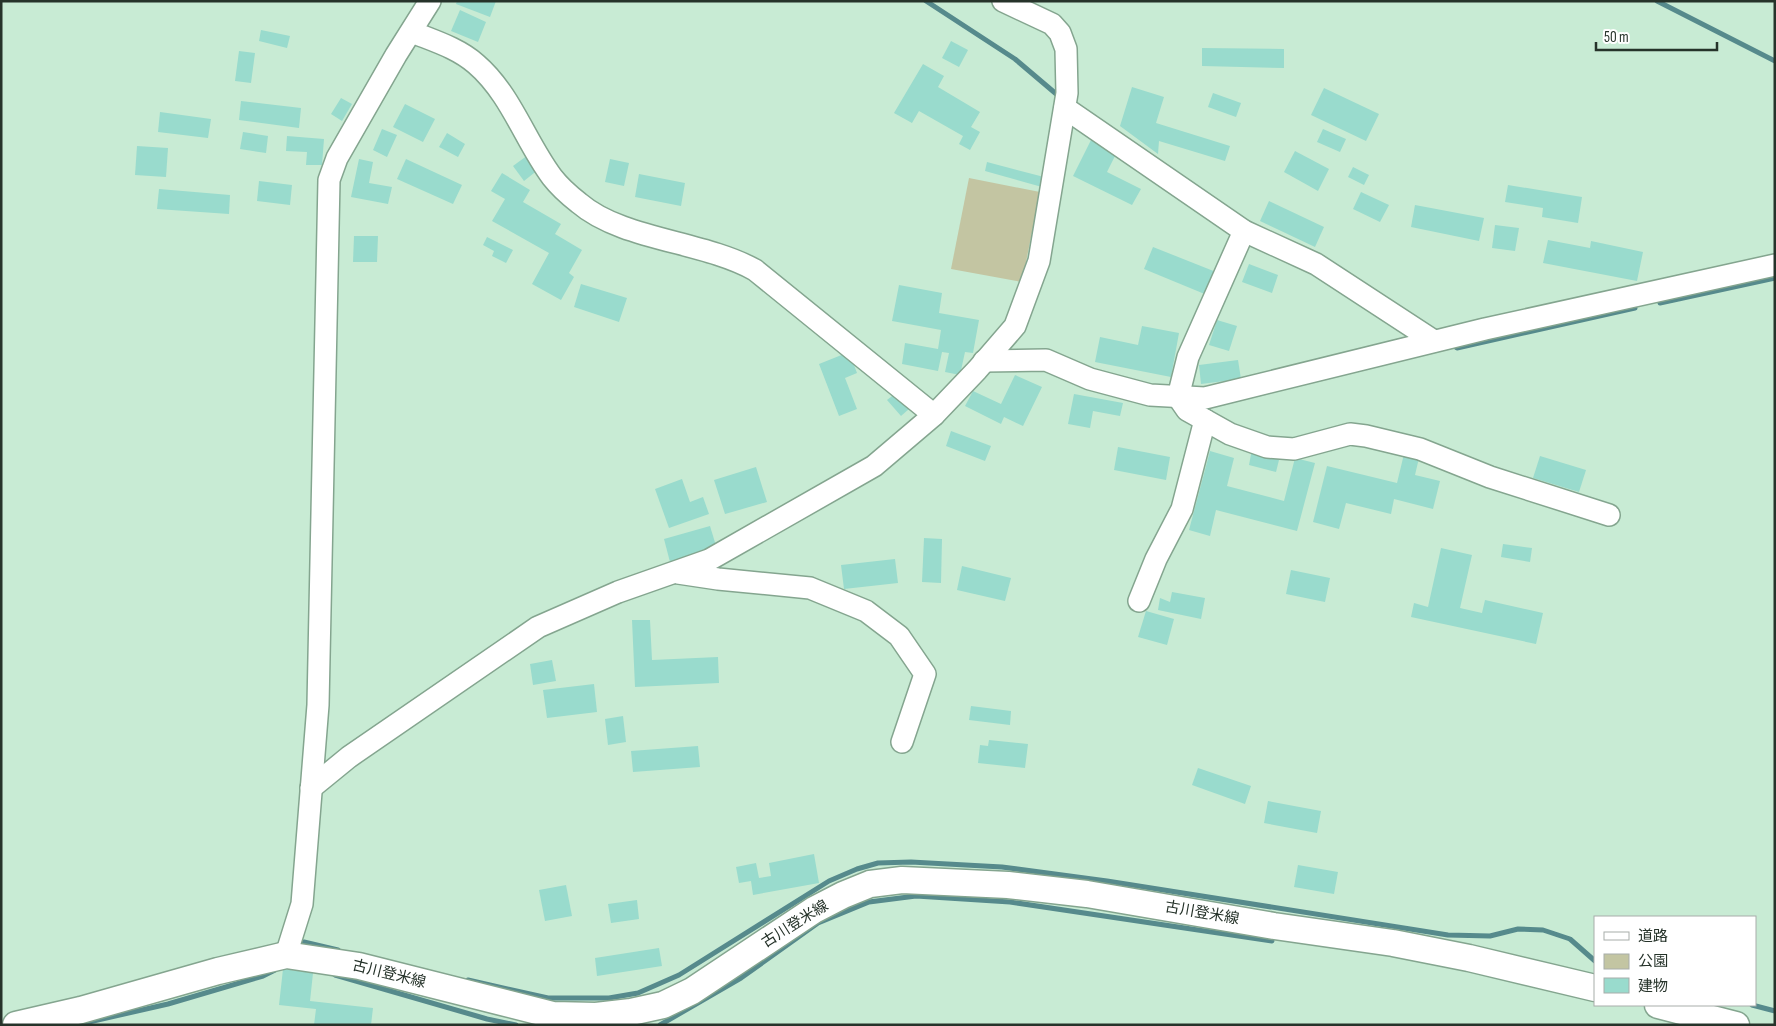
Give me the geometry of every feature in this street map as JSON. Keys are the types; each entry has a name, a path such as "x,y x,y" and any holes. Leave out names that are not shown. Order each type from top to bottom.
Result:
{"main road":[{"name":"古川登米線","path":"16,1025 81,1010 218,971 286,955 359,966 554,1015 605,1015 663,1005 692,991 814,910 870,884 902,880 932,880 1087,894 1274,926 1393,943 1469,958 1594,988"},
{"path":"1662,1006 1736,1025"}],"street":[{"path":"286,955 302,904 318,705 329,180 337,158 396,55 430,1"},
{"path":"312,788 356,751 538,627 618,592 709,560 874,466 934,415 1015,326 1039,261 1066,101 1066,49 1060,33 1052,24 1003,1"},
{"path":"412,32 453,49 476,64 503,96 552,178 580,205 617,225 735,258 755,270 934,415"},
{"path":"1066,101 1244,231 1316,264 1434,341"},
{"path":"1244,231 1188,357 1178,397 1187,410 1230,434 1276,448 1294,449 1350,434 1420,449 1490,477 1609,515"},
{"path":"984,361 1046,360 1090,379 1150,396 1205,398 1434,341 1775,265"},
{"path":"1140,601 1156,559 1182,509 1205,420"},
{"path":"675,572 718,579 810,588 866,610 899,636 925,674 902,742"}],"green space":[{"path":"969,178 1040,192 1022,282 951,269"}],"building":[{"path":"457,1 496,1 490,17 456,4"},
{"path":"460,10 486,22 478,42 451,31"},
{"path":"261,30 290,36 287,48 259,41"},
{"path":"951,41 968,50 959,67 942,58"},
{"path":"1202,48 1284,49 1284,68 1202,66"},
{"path":"239,51 255,53 251,83 235,81"},
{"path":"923,64 944,76 938,87 980,112 971,127 980,132 970,150 959,144 963,136 919,111 912,123 894,113"},
{"path":"1132,87 1164,97 1156,123 1230,146 1225,161 1159,141 1158,154 1120,126"},
{"path":"1324,88 1379,114 1366,141 1311,115"},
{"path":"1213,93 1241,103 1236,117 1208,107"},
{"path":"341,98 352,104 342,121 331,114"},
{"path":"241,101 301,108 299,128 239,120"},
{"path":"405,104 435,119 423,142 393,127"},
{"path":"160,112 211,119 208,138 158,132"},
{"path":"382,129 397,135 387,157 373,150"},
{"path":"1323,129 1346,139 1340,152 1317,142"},
{"path":"243,132 268,136 266,153 240,149"},
{"path":"447,133 465,144 458,157 439,147"},
{"path":"287,136 324,139 322,165 306,165 307,152 286,151"},
{"path":"1092,138 1118,150 1107,172 1141,189 1132,205 1073,176"},
{"path":"137,146 168,148 166,177 135,175"},
{"path":"1295,151 1329,169 1318,191 1284,172"},
{"path":"528,155 539,169 524,181 513,166"},
{"path":"359,159 373,162 369,183 392,187 388,204 351,197"},
{"path":"406,159 462,185 453,204 397,179"},
{"path":"610,159 629,163 624,186 605,182"},
{"path":"987,162 1044,177 1042,187 985,171"},
{"path":"1353,167 1369,175 1364,185 1348,177"},
{"path":"502,173 530,190 523,202 561,224 555,234 582,250 569,273 574,277 561,300 532,284 549,253 492,221 505,199 491,191"},
{"path":"639,174 685,183 681,206 635,197"},
{"path":"259,181 292,185 290,205 257,201"},
{"path":"1508,185 1582,197 1578,223 1542,217 1543,208 1505,202"},
{"path":"159,189 230,195 229,214 157,209"},
{"path":"1361,192 1389,205 1380,222 1353,209"},
{"path":"1269,201 1324,227 1315,247 1260,221"},
{"path":"1415,205 1484,218 1479,241 1411,227"},
{"path":"1495,225 1519,228 1515,251 1492,248"},
{"path":"354,236 378,236 377,262 353,262"},
{"path":"487,237 513,250 506,263 492,256 494,251 483,245"},
{"path":"1548,240 1590,248 1591,241 1643,252 1637,281 1543,263"},
{"path":"1153,247 1216,272 1207,295 1144,269"},
{"path":"1249,264 1278,275 1272,293 1242,282"},
{"path":"581,284 627,298 619,322 574,307"},
{"path":"899,285 942,293 939,313 979,320 973,353 965,352 960,375 945,372 949,353 942,352 938,371 902,364 905,343 938,349 941,330 892,321"},
{"path":"1217,320 1237,326 1229,351 1209,345"},
{"path":"1142,326 1179,333 1171,377 1095,362 1100,337 1138,345"},
{"path":"849,352 857,373 845,378 857,409 839,416 819,364"},
{"path":"1238,360 1241,379 1201,384 1199,365"},
{"path":"1015,375 1042,387 1023,426 1004,417 1001,424 965,406 973,391 1001,404"},
{"path":"896,393 909,409 901,416 887,400"},
{"path":"1074,394 1123,403 1120,416 1093,411 1090,428 1068,424"},
{"path":"951,431 991,446 985,461 946,446"},
{"path":"1118,447 1170,457 1166,480 1114,470"},
{"path":"1252,449 1280,456 1276,472 1249,465"},
{"path":"1210,451 1234,458 1227,486 1284,501 1295,458 1315,463 1297,531 1216,510 1210,536 1189,530"},
{"path":"1404,454 1419,458 1415,475 1440,481 1433,509 1394,499 1391,514 1346,503 1339,529 1313,522 1327,466 1397,483"},
{"path":"1540,456 1586,470 1579,492 1533,478"},
{"path":"756,467 767,502 725,514 714,480"},
{"path":"682,479 690,502 703,497 709,514 669,528 655,489"},
{"path":"710,526 717,549 670,562 664,539"},
{"path":"924,538 942,539 941,583 922,582"},
{"path":"1503,544 1532,548 1530,562 1501,557"},
{"path":"1441,548 1472,555 1460,608 1482,613 1485,600 1543,613 1536,644 1411,617 1414,603 1428,607"},
{"path":"895,559 898,583 844,589 841,565"},
{"path":"962,566 1011,578 1005,601 957,590"},
{"path":"1291,570 1330,578 1325,602 1286,594"},
{"path":"1172,592 1205,598 1201,619 1158,610 1160,598 1170,602"},
{"path":"1146,611 1174,619 1167,645 1138,637"},
{"path":"632,620 650,620 652,660 718,657 719,683 635,687"},
{"path":"552,660 556,681 533,685 530,664"},
{"path":"594,684 597,712 547,718 543,690"},
{"path":"971,706 1011,711 1010,725 969,720"},
{"path":"623,716 626,742 608,745 605,719"},
{"path":"989,740 1028,744 1025,768 978,763 980,745 988,746"},
{"path":"698,746 700,767 633,772 631,751"},
{"path":"1198,768 1251,786 1245,804 1192,785"},
{"path":"1268,801 1321,811 1317,833 1264,823"},
{"path":"814,854 819,883 753,895 751,881 739,883 736,867 756,863 759,878 771,876 769,863"},
{"path":"1298,865 1338,872 1334,894 1294,887"},
{"path":"566,885 572,916 545,921 539,890"},
{"path":"637,900 639,919 611,923 608,904"},
{"path":"659,948 662,966 597,976 595,958"},
{"path":"283,969 313,973 310,1001 373,1008 371,1025 314,1025 316,1009 279,1005"}],"waterway":[{"path":"926,1 1015,59 1061,98"},
{"path":"1657,1 1775,61"},
{"path":"1660,303 1775,278"},
{"path":"1454,346 1457,348 1635,308"},
{"path":"468,980 548,998 609,998 638,993 679,975 829,881 857,869 878,863 911,862 1002,867 1107,881 1448,935 1490,936 1518,929 1543,930 1570,939 1594,960"},
{"path":"660,1025 741,978 818,923 869,902 916,896 1010,902 1272,941"},
{"path":"301,946 304,942 338,950"},
{"path":"76,1025 168,1004 263,976 275,970"},
{"path":"335,975 487,1019 516,1025"},
{"path":"1756,1006 1775,1011"}]}
